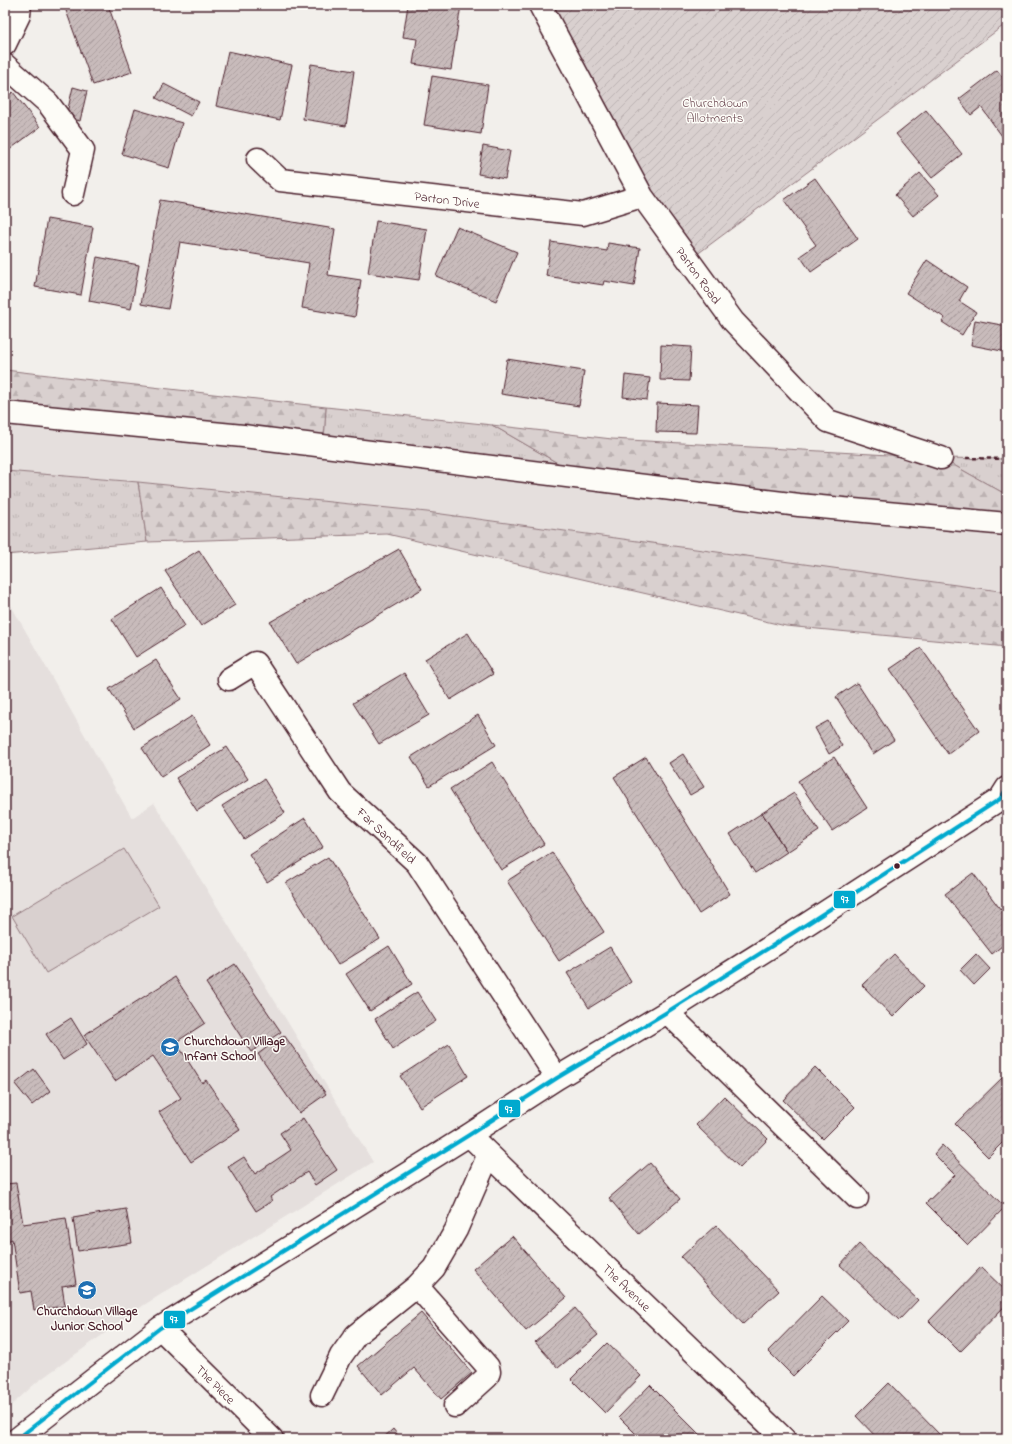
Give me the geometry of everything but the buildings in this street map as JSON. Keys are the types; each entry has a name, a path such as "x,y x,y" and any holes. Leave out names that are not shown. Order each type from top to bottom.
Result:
{"street":[{"path":"5,44 19,15 20,5"},
{"name":"Parton Road","path":"540,5 642,196 733,321 828,421 941,458"},
{"path":"5,65 48,103 83,150 73,194"},
{"name":"Parton Drive","path":"258,159 280,180 583,214 642,196"},
{"path":"5,413 242,436 799,506 1007,524"},
{"name":"Far Sandfield","path":"229,679 255,663 340,792 417,863 557,1078"},
{"path":"17,1439 160,1328 469,1135 557,1078 667,1012 1005,797"},
{"path":"667,1012 858,1198"},
{"name":"The Avenue","path":"469,1135 784,1439"},
{"path":"322,1395 341,1356 356,1335 417,1286 434,1268 456,1230 489,1154"},
{"path":"417,1286 488,1367 489,1372 487,1377 455,1406"},
{"name":"The Piece","path":"160,1328 272,1439"}],"path":[{"path":"941,458 1007,459"}],"shaded area":[{"path":"5,403 324,440 1007,514 1007,592 427,512 138,482 5,471"},
{"name":"Churchdown Village Infant School","path":"5,595 132,818 154,803 373,1162 144,1305 37,1382 5,1411"}],"green space":[{"name":"Churchdown Allotments","path":"540,5 1007,5 1007,23 688,261"},
{"path":"5,370 326,407 324,440 5,403"},
{"path":"326,407 492,425 568,469 324,440"},
{"path":"492,425 612,439 941,458 1007,495 1007,514 882,506 568,469"},
{"path":"941,458 1007,459 1007,495"},
{"path":"5,471 138,482 147,542 5,555"},
{"path":"138,482 427,512 1007,592 1007,647 786,626 387,534 147,542"},
{"path":"124,849 159,906 46,973 12,916"}],"transit line":[{"name":"97","path":"17,1439 160,1328 469,1135 557,1078 667,1012 807,924 1000,799 1007,788"}],"place":[{"name":"Churchdown Village Infant School","path":"170,1047"},
{"name":"Churchdown Village Junior School","path":"87,1290"}]}
